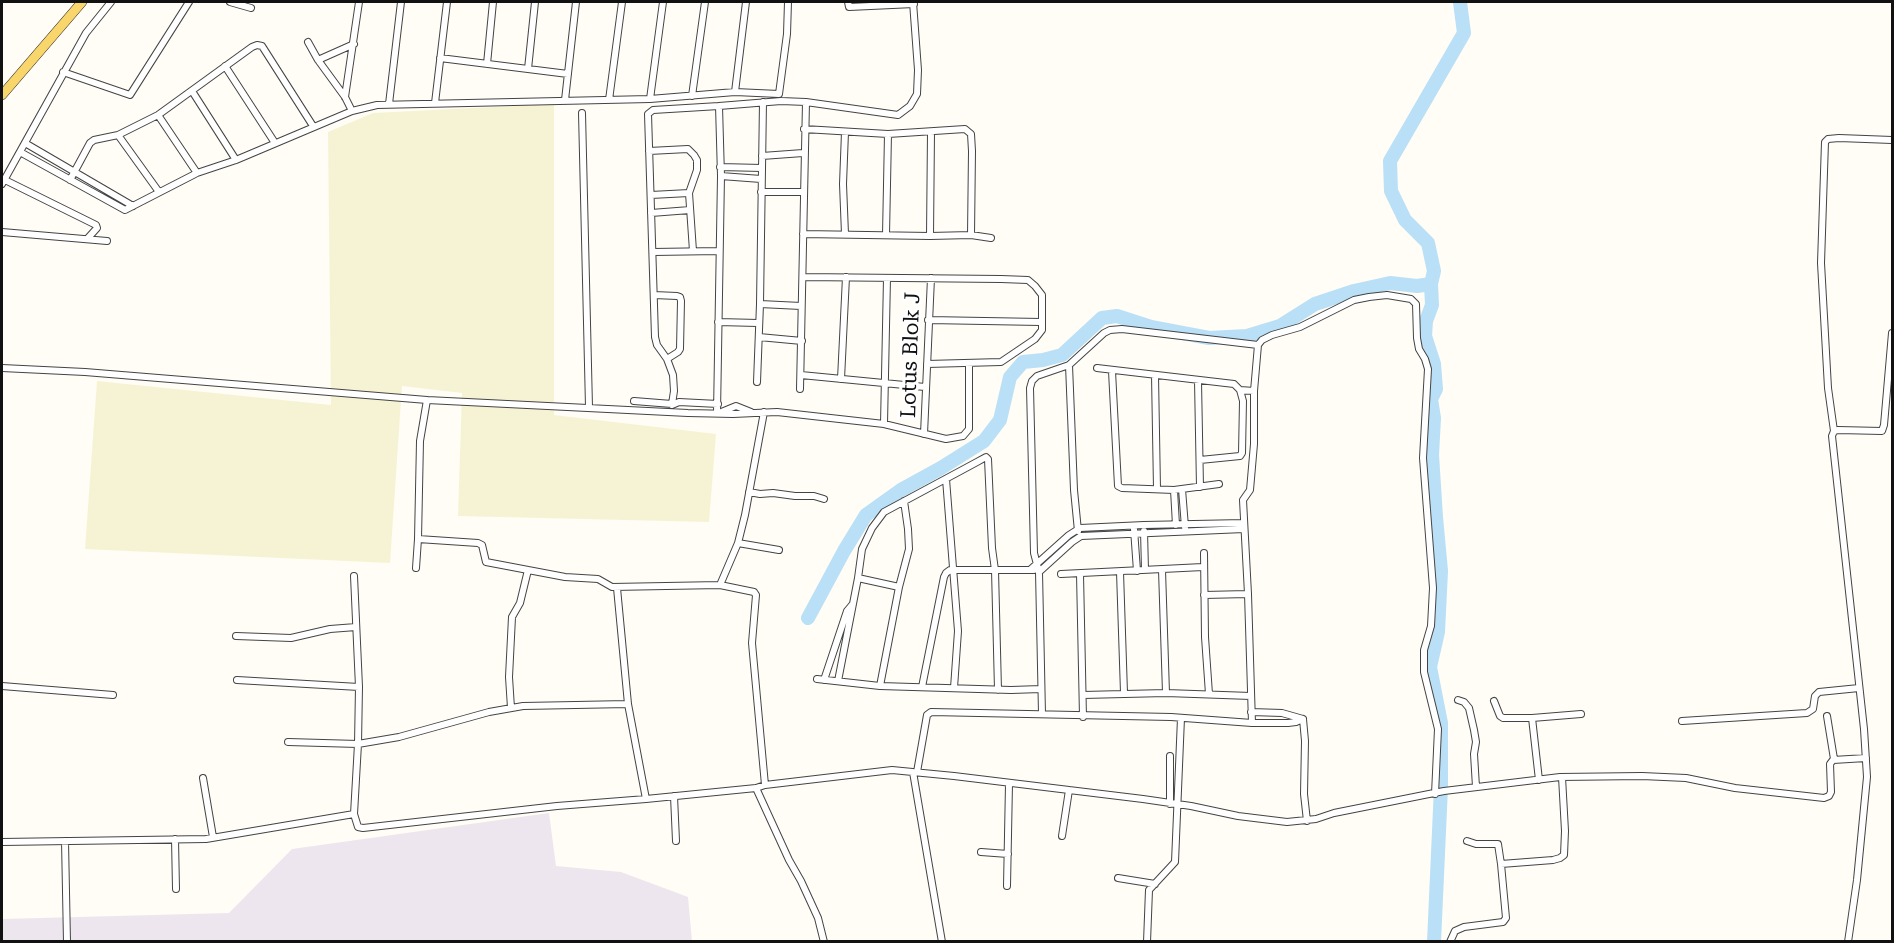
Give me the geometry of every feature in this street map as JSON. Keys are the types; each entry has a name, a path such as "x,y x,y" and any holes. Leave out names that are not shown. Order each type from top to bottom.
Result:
{"main road":[{"path":"2,95 82,2"}],"street":[{"path":"88,238 97,228 96,225 3,182 86,33 111,2"},
{"path":"63,72 130,95 189,2"},
{"path":"230,2 251,9"},
{"path":"345,97 359,2"},
{"path":"389,104 401,2"},
{"path":"435,104 447,2"},
{"path":"487,64 493,2"},
{"path":"528,69 535,2"},
{"path":"565,100 576,2"},
{"path":"609,99 622,2"},
{"path":"650,99 663,2"},
{"path":"692,96 705,2"},
{"path":"735,92 746,2"},
{"path":"20,152 125,210 196,173 236,160 313,126 352,111 389,104 650,99 735,92 779,94 787,34 788,2"},
{"path":"666,412 672,404 673,375 655,338 648,114 653,110 763,102 806,102 898,115 910,106 917,94 918,70 913,3 849,7 848,2"},
{"path":"308,42 352,111"},
{"path":"318,60 354,44"},
{"path":"70,180 90,143 94,140 118,135 158,115 257,45 262,46 313,126"},
{"path":"440,58 568,74"},
{"path":"225,66 275,143"},
{"path":"192,91 236,160"},
{"path":"757,382 763,102"},
{"path":"800,390 806,102"},
{"path":"718,413 721,176 719,106"},
{"path":"582,113 589,407"},
{"path":"158,115 196,173"},
{"path":"804,129 888,134 965,129 971,134 972,151 971,235"},
{"path":"845,132 843,184 845,234"},
{"path":"930,236 931,132"},
{"path":"886,235 888,134"},
{"path":"118,135 159,192"},
{"path":"1848,942 1866,788 1866,758 1828,377 1821,263 1825,142 1828,139 1839,138 1893,140"},
{"path":"25,143 133,206"},
{"path":"649,151 688,149 697,160 697,170 689,193 693,251"},
{"path":"762,156 804,153"},
{"path":"720,167 762,168"},
{"path":"721,176 761,179"},
{"path":"761,192 804,192"},
{"path":"651,195 689,193"},
{"path":"651,213 690,210"},
{"path":"2,232 107,241"},
{"path":"803,234 971,235 992,238"},
{"path":"653,252 719,251"},
{"path":"802,277 1028,280 1042,295 1042,330 1035,339 1001,362 927,364"},
{"path":"841,379 846,277"},
{"path":"884,424 887,278"},
{"name":"Lotus Blok J","path":"924,434 930,278"},
{"path":"654,295 677,296 681,301 680,349 667,359"},
{"path":"1252,723 1243,500 1250,490 1258,345 1272,335 1300,327 1354,300 1387,295 1411,299 1416,304 1419,349 1428,369 1423,458 1433,588 1431,626 1424,650 1424,672 1438,729 1440,792"},
{"path":"760,304 801,306"},
{"path":"928,320 1041,322"},
{"path":"718,322 758,323"},
{"path":"1042,714 1039,572 1034,567 1030,388 1032,381 1037,376 1069,365 1110,330 1122,329 1258,345"},
{"path":"1834,430 1882,431 1893,333"},
{"path":"759,337 802,341"},
{"path":"2,368 85,372 427,400 666,412 718,413 736,406 753,412 884,424 946,439 963,436 969,429 969,363"},
{"path":"1069,365 1074,490 1080,537"},
{"path":"1097,368 1234,384 1240,390 1243,401 1242,453 1240,456 1200,460"},
{"path":"1112,371 1118,486 1174,490 1219,484"},
{"path":"801,375 925,387"},
{"path":"1155,375 1157,489"},
{"path":"1198,381 1200,487"},
{"path":"1240,390 1254,391"},
{"path":"416,568 420,441 427,400"},
{"path":"634,401 718,404"},
{"path":"720,585 736,547 764,412"},
{"path":"838,681 862,549 872,528 884,512 986,457 988,459 995,570 998,690"},
{"path":"946,479 957,631 954,688"},
{"path":"1182,489 1184,532"},
{"path":"1174,490 1176,532"},
{"path":"749,492 814,496 824,499"},
{"path":"880,686 909,549 904,501"},
{"path":"922,687 944,577 952,570 1034,567 1069,535 1078,530 1185,523 1244,526"},
{"path":"1134,525 1137,571"},
{"path":"1144,525 1145,570"},
{"path":"1039,572 1080,537 1184,532 1244,526"},
{"path":"418,539 478,543 482,545 486,562 565,577 598,579 611,586 720,585 754,592 756,595 752,644 765,785"},
{"path":"736,547 778,550"},
{"path":"1204,553 1209,694"},
{"path":"1061,574 1203,567"},
{"path":"512,708 510,666 512,617 520,603 528,570"},
{"path":"1162,570 1166,693"},
{"path":"1120,572 1124,693"},
{"path":"1080,574 1083,717"},
{"path":"354,576 359,687 354,814 358,827 363,828 557,806 756,788 892,770 1069,790 1287,822 1307,821 1334,813 1440,792 1563,777 1686,778 1735,788 1824,798 1831,792 1830,764 1834,759 1827,716"},
{"path":"858,578 900,587"},
{"path":"611,586 628,704 646,799"},
{"path":"1204,595 1248,594"},
{"path":"853,603 847,611 821,679 880,686 998,690 1041,689"},
{"path":"236,636 291,638 330,629 356,627"},
{"path":"237,680 359,687"},
{"path":"2,686 113,695"},
{"path":"1682,722 1807,713 1813,709 1818,692 1859,688"},
{"path":"1083,695 1166,693 1251,696"},
{"path":"1458,700 1464,702 1469,708 1474,730 1476,788"},
{"path":"1494,701 1503,718 1581,714"},
{"path":"288,742 358,744 399,737 489,712 523,706 628,704"},
{"path":"942,942 915,772 929,712 1181,718 1252,723 1296,722 1303,719"},
{"path":"1251,712 1282,713 1303,719"},
{"path":"1173,804 1181,718"},
{"path":"1532,718 1539,780"},
{"path":"1303,719 1304,794 1307,821"},
{"path":"1147,942 1148,894 1175,862 1170,756"},
{"path":"1834,759 1866,758"},
{"path":"1501,864 1553,860 1564,855 1563,777"},
{"path":"203,778 213,837"},
{"path":"1007,886 1009,784"},
{"path":"756,788 818,918 824,942"},
{"path":"1062,836 1069,790"},
{"path":"674,796 676,841"},
{"path":"2,842 213,837 354,814"},
{"path":"175,839 176,889"},
{"path":"64,841 67,942"},
{"path":"1450,942 1455,931 1464,927 1503,922 1506,918 1498,844 1476,844 1467,841"},
{"path":"981,852 1008,854"},
{"path":"1118,878 1155,884"}],"shaded area":[{"path":"554,104 554,415 716,434 709,522 458,516 462,393 402,386 390,563 85,549 97,381 331,405 328,132 373,113"},
{"path":"549,813 556,866 621,872 688,897 692,941 2,942 2,919 229,913 292,849"}],"waterway":[{"path":"808,618 866,515 901,490 984,441 1000,420 1010,377 1023,362 1062,355 1102,318 1117,316 1151,327 1209,338 1247,336 1280,326 1315,304 1354,291 1390,283 1417,286 1431,284 1434,271 1428,243 1405,220 1391,191 1390,161 1464,33 1460,2"},
{"path":"1431,284 1432,305 1426,321 1425,336 1434,364 1436,389 1431,399 1434,418 1432,455 1441,571 1438,632 1430,667 1441,723 1441,787 1434,942"}]}
